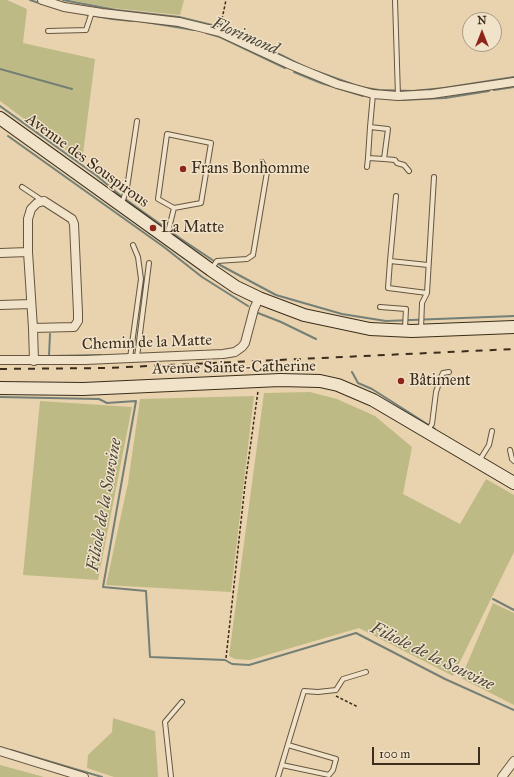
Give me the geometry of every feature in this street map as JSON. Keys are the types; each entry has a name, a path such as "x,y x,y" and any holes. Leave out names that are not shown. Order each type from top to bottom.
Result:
{"main road":[{"name":"Avenue des Souspirous","path":"0,118 236,287 285,309 328,321 370,329 421,331 514,327"},
{"name":"Avenue Sainte-Catherine","path":"0,388 91,388 260,381 320,381 338,385 373,400 429,428 478,462 514,484"}],"street":[{"path":"42,0 64,7 179,22 220,32 291,65 337,84 372,94 398,96 432,94 514,82"},
{"path":"33,328 74,327 78,321 74,224 72,219 44,201 37,202 31,209 28,219 28,252 34,361"},
{"path":"0,253 28,252"},
{"name":"Chemin de la Matte","path":"0,360 34,361 134,358 223,354 235,352 245,343 254,309 259,298"},
{"path":"0,305 31,304"},
{"path":"0,751 84,777"},
{"path":"502,777 514,761"}],"lane":[{"path":"395,0 398,96"},
{"path":"48,31 86,30 92,11"},
{"path":"367,167 372,94"},
{"path":"121,206 127,188 137,122"},
{"path":"370,128 388,129 384,159"},
{"path":"167,134 211,143 201,202 174,208 158,199 167,134"},
{"path":"368,158 395,160 396,163 404,165 409,171"},
{"path":"211,270 217,261 247,259 253,256 267,172 262,162"},
{"path":"421,331 422,303 427,293 434,177"},
{"path":"22,187 44,201"},
{"path":"396,196 388,288 427,293"},
{"path":"166,238 174,208"},
{"path":"133,245 138,257 141,279 134,358"},
{"path":"390,261 428,265"},
{"path":"134,358 149,263"},
{"path":"380,307 406,309 405,331"},
{"path":"429,428 436,392 441,377 443,373 449,372"},
{"path":"478,462 489,445 492,431"},
{"path":"510,450 512,460 514,461"},
{"path":"278,777 304,691 318,692 336,690 343,679 366,672"},
{"path":"171,777 165,722 182,702"},
{"path":"282,765 329,775 334,770 336,759 288,745"}],"path":[{"path":"220,32 226,0"},
{"path":"226,658 260,381"},
{"path":"328,691 358,707"}],"shaded area":[{"path":"0,0 7,0 27,9 23,43 95,59 82,162 0,101"},
{"path":"70,0 184,0 180,15 112,8"},
{"path":"310,392 337,399 375,416 412,447 403,494 460,524 486,479 514,495 514,552 453,676 359,628 250,660 235,659 229,656 264,393"},
{"path":"254,396 231,592 106,585 128,483 140,399"},
{"path":"40,401 132,407 98,580 23,575"},
{"path":"493,603 514,613 514,705 461,678"},
{"path":"113,718 155,731 158,777 114,777 87,768 88,755 112,732"},
{"path":"0,765 44,777 0,777"}],"waterway":[{"name":"Florimond","path":"30,0 42,4"},
{"path":"63,0 116,10 179,17 216,26 253,41 307,68"},
{"name":"Florimond","path":"68,11 132,21"},
{"name":"Florimond","path":"139,21 194,30"},
{"name":"Florimond","path":"206,33 220,37 285,68"},
{"path":"0,69 72,89"},
{"path":"313,70 352,84"},
{"name":"Florimond","path":"294,72 321,83 363,96"},
{"path":"360,87 379,90 413,91 444,88 514,77"},
{"name":"Florimond","path":"494,90 514,87"},
{"name":"Florimond","path":"402,100 445,98 489,91"},
{"path":"0,106 181,239 220,265 276,295 342,314 386,321 514,316"},
{"path":"8,136 164,247 202,277 248,306"},
{"path":"258,313 316,339"},
{"name":"Filiole de la Souvine","path":"50,334 49,356 101,355"},
{"path":"352,372 358,383 372,389 435,429"},
{"name":"Filiole de la Souvine","path":"0,397 99,399 107,403 136,401 103,587 146,591 150,657 225,660 232,664 249,665 356,633 445,679 514,710"},
{"path":"493,599 514,610"},
{"path":"11,750 102,777"}],"railway":[{"path":"0,369 106,368 514,349"}],"place":[{"name":"Frans Bonhomme","path":"183,169"},
{"name":"La Matte","path":"153,228"},
{"name":"Bâtiment","path":"401,381"}]}
